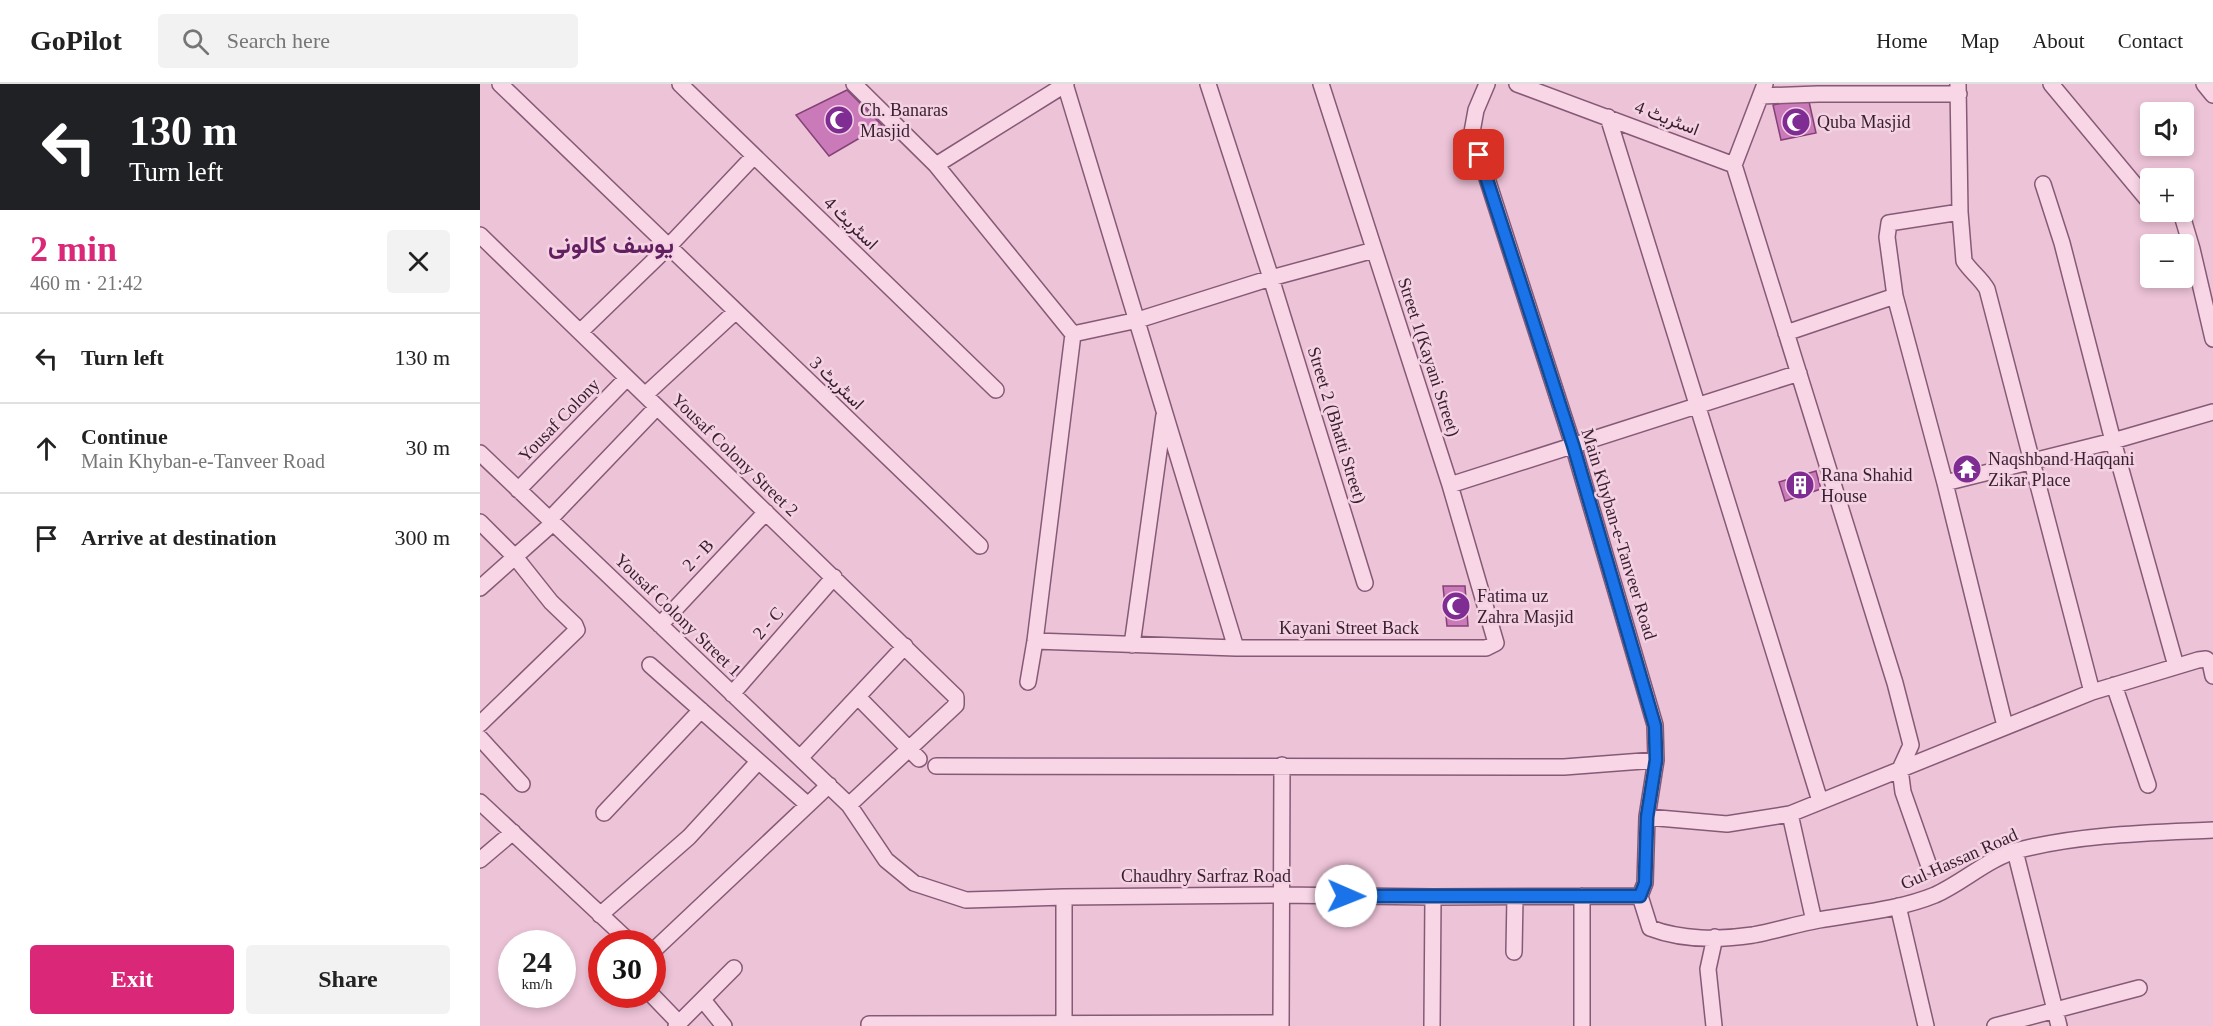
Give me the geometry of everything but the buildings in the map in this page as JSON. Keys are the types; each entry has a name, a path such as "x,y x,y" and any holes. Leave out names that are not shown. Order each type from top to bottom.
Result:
{"street":[{"name":"اسٹریٹ 3","path":"500,84 980,546"},
{"name":"اسٹریٹ 4","path":"680,84 996,390"},
{"path":"854,84 936,165 1073,334 1028,682"},
{"path":"936,165 1066,84 1236,648"},
{"name":"Street 2 (Bhatti Street)","path":"1208,84 1271,278 1365,583"},
{"name":"Street 1(Kayani Street)","path":"1321,84 1450,485 1496,643"},
{"name":"Main Khyban-e-Tanveer Road","path":"1487,84 1476,110 1472,132 1573,445 1655,726 1656,760 1648,823 1645,883 1640,896"},
{"name":"اسٹریٹ 4","path":"1517,84 1734,165"},
{"path":"2051,84 2140,191"},
{"path":"2204,84 2213,95"},
{"path":"1929,866 1903,792 1900,769 1911,745 1895,683 1734,165 1763,90 1959,89 1960,212 1964,261 1968,268 1980,277 1987,289 2092,692"},
{"path":"1608,117 1820,801"},
{"path":"580,332 668,247 754,156"},
{"path":"2043,184 2062,243 2113,441 2176,666"},
{"path":"1960,212 1889,223 1887,237 1895,296 1945,483 2005,726"},
{"path":"2184,222 2213,339"},
{"name":"Yousaf Colony Street 2","path":"480,235 956,697 956,705 914,754"},
{"path":"1073,334 1138,320 1271,278 1374,250"},
{"path":"1786,333 1895,296"},
{"path":"645,395 735,312"},
{"path":"1450,485 1799,373"},
{"name":"Yousaf Colony","path":"518,490 627,378"},
{"path":"480,588 516,558 657,407"},
{"path":"1132,645 1165,409"},
{"path":"1945,483 2113,441 2213,412"},
{"name":"Yousaf Colony Street 1","path":"480,453 849,805"},
{"name":"2 - B","path":"660,625 766,512"},
{"path":"480,522 516,558 577,630 480,724"},
{"name":"2 - C","path":"732,694 834,578"},
{"name":"Kayani Street Back","path":"1035,641 1236,648 1486,648 1496,643"},
{"path":"800,758 905,646"},
{"path":"1648,823 1727,824 1790,814 2092,692 2206,659 2210,662 2213,676"},
{"path":"650,664 808,805"},
{"path":"2114,685 2148,785"},
{"path":"849,805 914,754 858,698"},
{"path":"603,813 701,710"},
{"path":"480,738 522,784"},
{"path":"936,766 1564,767 1656,760"},
{"path":"600,915 689,837 757,763"},
{"path":"869,1023 1281,1024 1282,765"},
{"path":"666,939 829,785"},
{"path":"480,802 617,930"},
{"name":"Chaudhry Sarfraz Road","path":"849,805 886,860 914,883 966,900 1281,895 1640,896"},
{"path":"1790,814 1815,921"},
{"name":"Gul Hassan Road","path":"1640,896 1650,928 1670,936 1752,935 1815,921 1913,904 1938,893 1970,872 2015,851 2092,836 2213,830"},
{"path":"480,860 513,832"},
{"path":"2015,851 2058,1026"},
{"path":"1582,896 1582,1026"},
{"path":"1064,897 1064,1025"},
{"path":"1432,1026 1433,897"},
{"path":"1514,952 1515,897"},
{"path":"1898,906 1926,1026"},
{"path":"1714,1026 1708,969 1715,937"},
{"path":"664,1008 678,1024 734,968"},
{"path":"1995,1026 2139,988"},
{"path":"703,1000 724,1026"}],"place":[{"name":"Ch. Banaras Masjid","path":"839,120"},
{"name":"Quba Masjid","path":"1796,122"},
{"name":"Naqshband Haqqani Zikar Place","path":"1967,469"},
{"name":"Rana Shahid House","path":"1800,485"},
{"name":"Fatima uz Zahra Masjid","path":"1456,606"}],"district":[{"name":"یوسف کالونی","path":"611,245"}],"route":[{"path":"1346,896 1640,896 1645,883 1647,817 1656,760 1655,726 1573,445 1479,155"}]}
